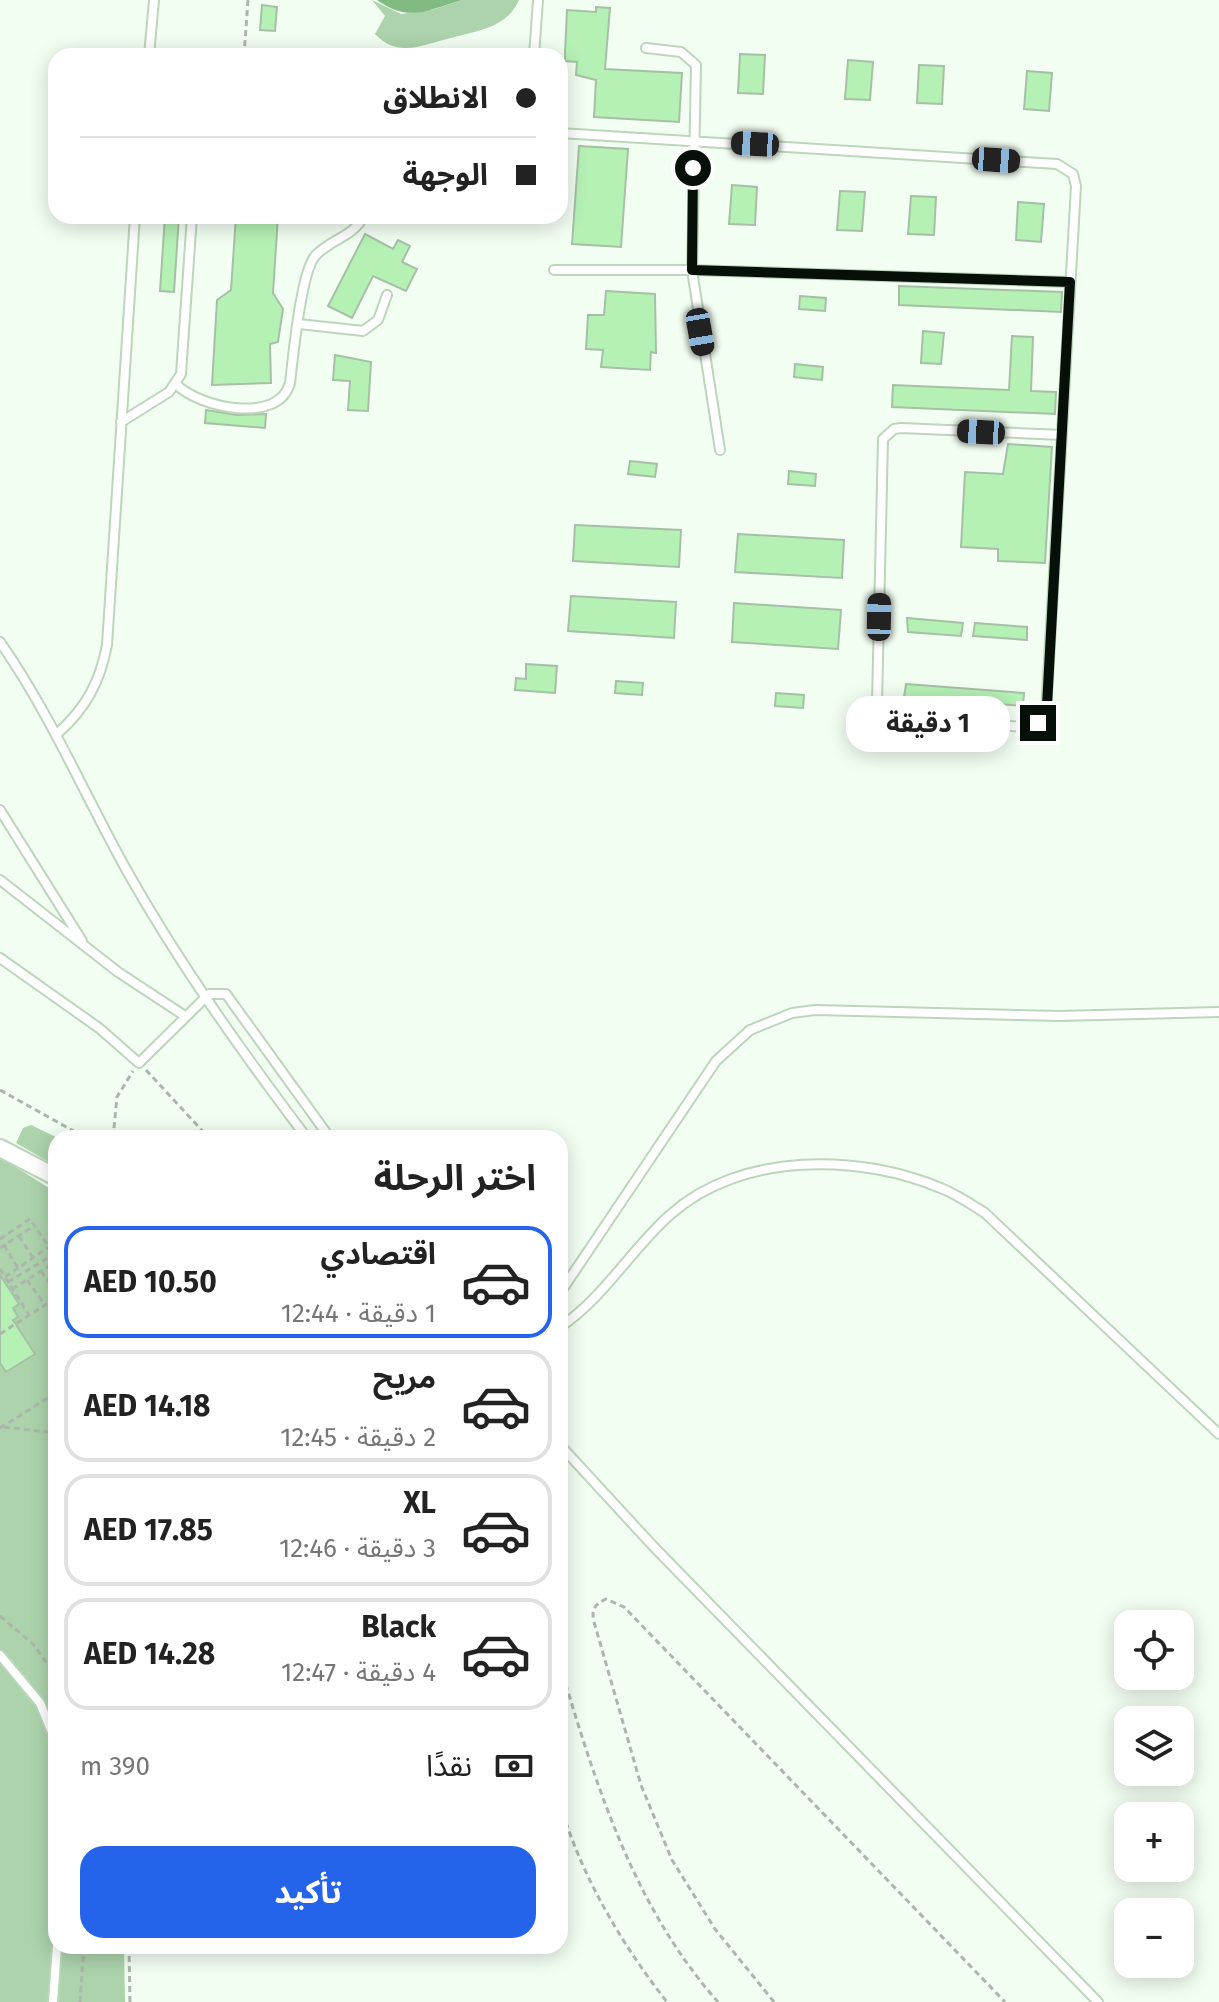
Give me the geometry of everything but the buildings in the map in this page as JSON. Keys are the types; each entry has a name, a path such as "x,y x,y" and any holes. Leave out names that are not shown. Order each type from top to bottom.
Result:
{"street":[{"path":"0,1148 48,1173"}],"lane":[{"path":"150,48 154,0"},
{"path":"535,48 538,0"},
{"path":"646,48 681,52 693,59 697,72 692,270 720,450"},
{"path":"568,133 1063,166 1073,174 1076,186 1047,706 1043,719 1025,727 896,720 883,715 877,703 883,439 894,429 901,428 1062,435"},
{"path":"58,733 85,704 103,666 134,224"},
{"path":"121,422 160,399 176,384 183,363 192,224"},
{"path":"176,384 190,396 207,403 259,408 276,404 287,391 311,261 358,224"},
{"path":"554,270 692,270 1070,282"},
{"path":"299,324 363,331 378,320 387,295"},
{"path":"0,642 58,733 126,869 204,998 301,1130"},
{"path":"0,810 86,948"},
{"path":"0,880 86,948 185,1016"},
{"path":"0,958 99,1028 139,1063 204,998 218,992 232,1001 324,1130"},
{"path":"568,1281 716,1061 731,1044 771,1020 815,1010 1044,1016 1219,1012"},
{"path":"568,1319 670,1215 693,1197 745,1174 774,1168 852,1166 899,1174 944,1189 985,1213 1219,1434"},
{"path":"568,1454 653,1546 1098,2002"},
{"path":"0,1655 40,1703 48,1722"},
{"path":"53,2002 56,1954"}],"path":[{"path":"245,48 248,0"},
{"path":"114,1130 117,1097 139,1063 202,1130"},
{"path":"0,1090 72,1130"},
{"path":"0,1239 30,1219 48,1245"},
{"path":"18,1268 2,1246 35,1225"},
{"path":"19,1236 33,1258"},
{"path":"5,1277 48,1248"},
{"path":"8,1282 48,1258"},
{"path":"12,1289 48,1266"},
{"path":"0,1269 29,1315"},
{"path":"41,1271 48,1283"},
{"path":"27,1280 45,1305"},
{"path":"0,1334 48,1303"},
{"path":"1,1427 48,1398"},
{"path":"1,1427 48,1432"},
{"path":"774,2002 692,1896 655,1824 594,1622 592,1612 597,1603 606,1599 624,1607 1005,2002"},
{"path":"0,1616 33,1644 48,1665"},
{"path":"568,1691 594,1776 631,1869 682,1956 718,2002"},
{"path":"568,1822 604,1904 667,2002"},
{"path":"80,2002 83,1954"},
{"path":"129,1954 130,2002"}],"shaded area":[{"path":"372,0 401,14 435,9 462,0 519,0 507,17 490,27 421,46 402,48 384,42 375,34 385,16"},
{"path":"377,0 462,0 409,13"},
{"path":"31,1125 48,1133 48,1161 16,1143 23,1128"},
{"path":"0,1157 48,1187 48,1954 124,1954 125,2002 0,2002"}],"route":[{"path":"693,168 692,270 1070,282 1047,706 1043,719 1038,723"}]}
